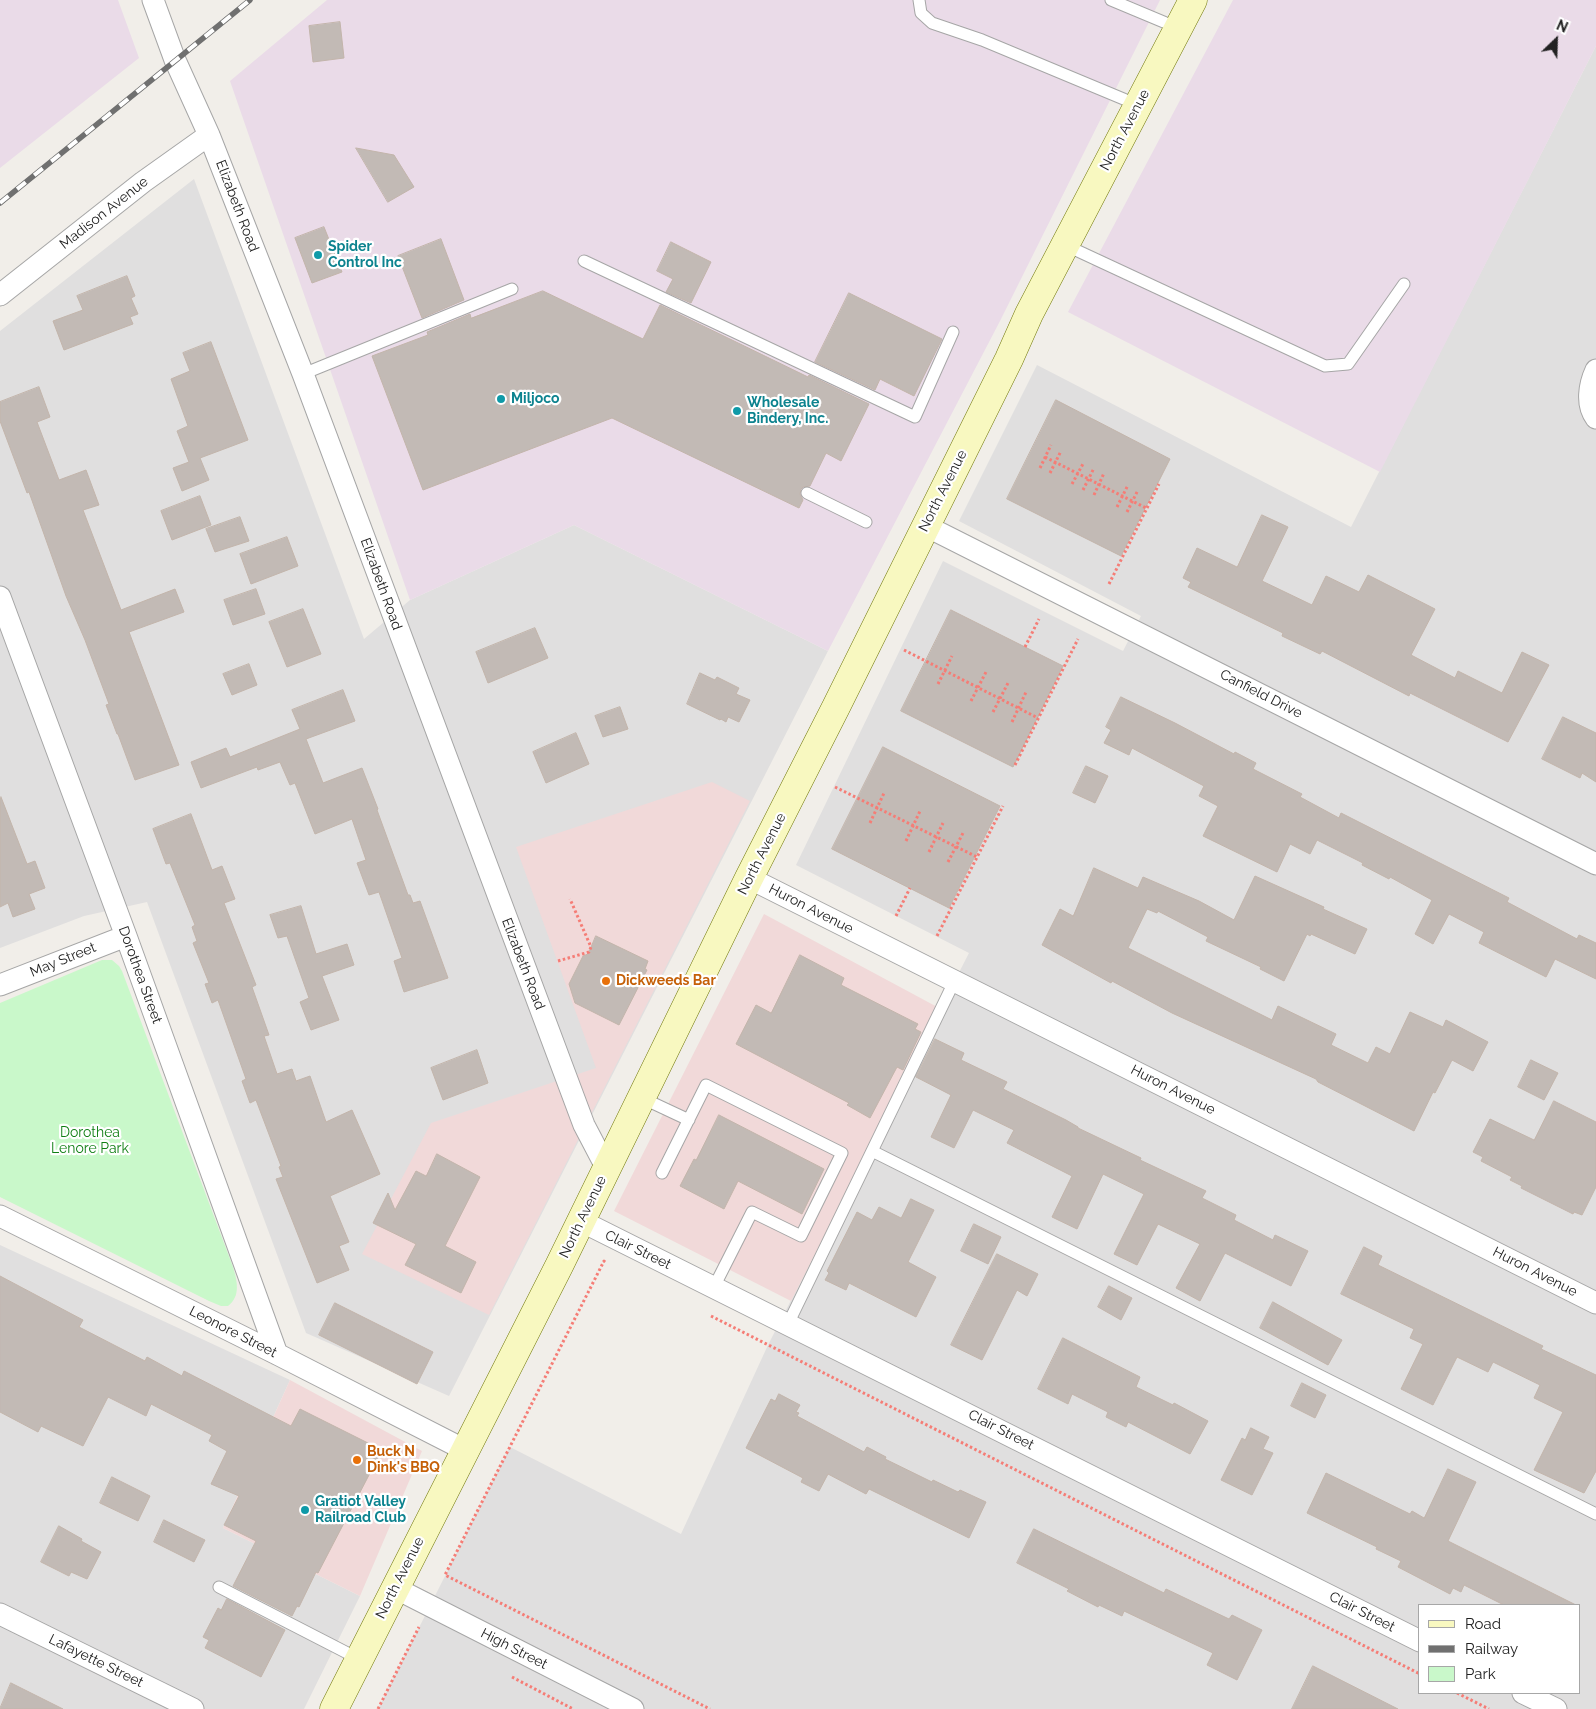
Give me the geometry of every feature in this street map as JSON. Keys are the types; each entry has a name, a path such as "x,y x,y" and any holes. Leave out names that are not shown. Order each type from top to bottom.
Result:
{"main road":[{"name":"North Avenue","path":"334,1709 607,1169 749,878 1065,245 1193,0"}],"street":[{"name":"Elizabeth Road","path":"153,0 175,60 209,135 303,374 585,1128 607,1169"},
{"name":"Madison Avenue","path":"0,295 143,182 209,135"},
{"path":"1594,415 1590,390 1596,370"},
{"name":"Canfield Drive","path":"926,526 1596,864"},
{"name":"Dorothea Street","path":"0,597 126,936 277,1354"},
{"name":"Huron Avenue","path":"749,878 1596,1302"},
{"name":"May Street","path":"0,985 126,936"},
{"name":"Leonore Street","path":"0,1216 465,1450"},
{"name":"Clair Street","path":"581,1221 1418,1640"},
{"name":"High Street","path":"395,1588 633,1709"},
{"name":"Lafayette Street","path":"0,1614 193,1709"},
{"path":"1525,1694 1556,1709"}],"lane":[{"path":"919,0 921,13 932,23 982,40 1138,105"},
{"path":"1111,0 1178,28"},
{"path":"1065,245 1324,366 1348,364 1404,284"},
{"path":"584,260 914,417 953,332"},
{"path":"303,374 512,289"},
{"path":"807,493 866,522"},
{"path":"788,1324 955,980"},
{"path":"662,1173 706,1085 842,1152 801,1236 752,1212 714,1287"},
{"path":"642,1098 689,1120"},
{"path":"872,1152 1596,1514"},
{"path":"219,1587 359,1659"}],"path":[{"path":"1040,468 1051,445"},
{"path":"1050,473 1061,451"},
{"path":"1045,457 1146,508"},
{"path":"1072,484 1084,462"},
{"path":"1083,490 1094,468"},
{"path":"1094,495 1104,473"},
{"path":"1108,584 1159,484"},
{"path":"1117,507 1128,485"},
{"path":"1127,512 1138,490"},
{"path":"1025,647 1039,619"},
{"path":"1015,765 1078,639"},
{"path":"904,650 1038,718"},
{"path":"938,684 952,656"},
{"path":"972,701 986,672"},
{"path":"993,712 1008,683"},
{"path":"1012,722 1026,692"},
{"path":"835,787 977,857"},
{"path":"870,822 884,793"},
{"path":"937,936 1003,806"},
{"path":"906,841 920,811"},
{"path":"929,852 943,823"},
{"path":"948,862 963,832"},
{"path":"896,916 910,888"},
{"path":"558,961 589,952 591,947 570,899"},
{"path":"613,1266 604,1261 446,1575 710,1709"},
{"path":"708,1314 1418,1673"},
{"path":"378,1709 429,1606"},
{"path":"1459,1694 1489,1709"}],"shaded area":[{"path":"0,0 118,0 139,58 0,168"},
{"path":"327,0 1160,0 1000,321 828,651 574,525 410,600 230,81"},
{"path":"1233,0 1596,0 1596,46 1380,472 1068,312"},
{"path":"1596,46 1596,1709 378,1709 510,1447 681,1534 768,1345 969,953 796,865 943,561 1123,651 1141,616 959,521 1037,365 1351,527"},
{"path":"194,179 364,639 410,600 574,525 828,651 449,1396 306,1333 147,902 84,916 0,948 0,331"},
{"path":"712,782 750,801 489,1315 362,1254 431,1123 596,1068 516,847"},
{"path":"764,914 941,1009 791,1301 614,1211"},
{"path":"0,1245 290,1380 223,1528 360,1596 304,1709 0,1709"},
{"path":"290,1380 422,1451 360,1596 223,1528"}],"green space":[{"name":"Dorothea Lenore Park","path":"102,960 112,960 122,971 233,1267 237,1288 235,1298 228,1306 221,1306 209,1301 0,1197 0,1003"}],"building":[{"path":"340,22 344,58 313,62 309,26"},
{"path":"356,148 394,155 414,187 388,202"},
{"name":"Spider Control Inc","path":"324,227 342,272 312,283 295,238"},
{"path":"441,239 464,300 422,318 398,256"},
{"path":"671,242 711,262 691,303 666,292 673,279 657,271"},
{"path":"127,276 135,296 131,298 138,314 130,317 133,324 64,350 53,321 83,310 77,296"},
{"path":"543,291 643,339 660,305 808,377 809,375 869,404 841,461 826,453 810,486 801,489 800,494 803,500 799,508 612,418 423,490 372,356 428,335 427,332 470,314 471,318"},
{"path":"849,293 942,339 914,396 880,379 875,390 815,362"},
{"path":"211,342 248,440 200,458 209,480 182,491 173,468 189,462 177,431 188,426 171,379 190,371 183,353"},
{"path":"39,387 50,417 37,422 59,480 86,470 99,505 83,510 121,610 175,589 184,612 129,632 179,765 135,780 106,705 109,704 85,640 66,596 29,492 27,493 0,421 0,402"},
{"path":"1056,400 1170,459 1121,556 1007,499"},
{"path":"200,496 211,525 172,540 161,511"},
{"path":"1262,515 1288,527 1262,581 1312,605 1326,576 1359,592 1368,575 1435,609 1411,655 1455,678 1458,671 1502,693 1522,652 1549,665 1508,742 1410,693 1409,696 1322,651 1320,654 1282,636 1283,633 1188,587 1191,582 1183,578 1197,548 1237,567"},
{"path":"240,517 249,541 215,552 206,529"},
{"path":"287,537 298,566 251,584 240,554"},
{"path":"256,589 265,614 233,625 224,600"},
{"path":"303,609 321,654 287,667 269,622"},
{"path":"951,610 1063,666 1013,767 901,711"},
{"path":"535,628 548,658 488,683 476,652"},
{"path":"249,664 257,685 232,695 223,674"},
{"path":"700,673 715,680 717,677 739,688 736,694 750,700 739,722 728,717 726,722 720,720 687,704"},
{"path":"343,690 355,721 306,739 323,783 362,768 408,895 410,895 413,903 420,901 448,978 404,992 394,961 402,958 379,892 369,895 357,863 366,860 352,819 315,834 295,783 290,785 280,762 258,770 257,767 201,788 191,762 226,748 230,757 300,729 292,710"},
{"path":"1121,697 1234,754 1235,752 1256,763 1253,769 1302,794 1300,797 1339,818 1341,813 1509,898 1507,902 1577,939 1579,935 1596,943 1596,979 1555,959 1546,977 1479,943 1484,932 1449,914 1433,944 1415,934 1432,900 1317,840 1310,854 1290,844 1277,872 1203,836 1218,806 1199,796 1204,786 1132,748 1129,755 1104,743 1111,730 1106,727"},
{"path":"620,707 628,729 603,737 595,716"},
{"path":"1563,717 1596,733 1596,782 1582,773 1580,778 1542,759"},
{"path":"576,733 589,764 546,783 533,752"},
{"path":"883,747 1000,806 949,908 832,849"},
{"path":"1086,766 1108,776 1095,803 1073,793"},
{"path":"1,797 27,864 35,861 45,888 29,894 35,909 13,917 8,903 0,907"},
{"path":"191,814 212,870 222,866 235,899 224,903 256,985 252,987 269,1035 264,1036 277,1074 292,1069 296,1081 310,1076 326,1122 352,1110 380,1174 330,1196 349,1242 339,1246 349,1270 317,1283 276,1179 283,1177 279,1167 281,1166 256,1100 250,1103 242,1081 246,1079 218,1000 212,1003 205,984 209,983 193,943 197,941 192,927 195,925 170,863 166,864 153,829"},
{"path":"1094,868 1138,888 1143,877 1199,901 1234,920 1255,876 1367,929 1355,954 1311,934 1310,936 1307,934 1284,981 1260,969 1261,967 1206,941 1208,937 1158,911 1157,913 1147,909 1128,948 1272,1020 1278,1006 1336,1034 1331,1045 1368,1063 1376,1047 1390,1054 1410,1012 1443,1027 1446,1020 1488,1042 1473,1071 1452,1060 1435,1093 1433,1092 1414,1131 1318,1082 1316,1079 1172,1013 1112,981 1111,983 1042,945 1060,909 1073,916"},
{"path":"301,906 316,954 347,944 354,965 322,976 339,1020 311,1030 300,1002 309,998 287,936 278,938 270,915"},
{"name":"Dickweeds Bar","path":"596,936 648,961 645,969 647,970 619,1025 575,1003 569,984 583,956 588,954"},
{"path":"800,955 844,978 841,985 918,1024 915,1029 921,1032 903,1070 897,1067 870,1118 847,1105 849,1103 736,1044 756,1005 771,1013"},
{"path":"935,1039 964,1053 961,1060 1007,1082 1003,1089 1141,1158 1140,1160 1206,1191 1202,1198 1236,1215 1234,1220 1273,1240 1275,1235 1308,1251 1291,1286 1225,1253 1200,1301 1176,1288 1200,1244 1158,1224 1137,1265 1114,1254 1144,1194 1103,1174 1077,1229 1052,1217 1072,1176 1007,1143 1014,1130 973,1110 954,1148 931,1137 951,1095 916,1077"},
{"path":"477,1050 488,1083 443,1100 431,1068"},
{"path":"1531,1060 1558,1073 1544,1100 1518,1087"},
{"path":"1554,1101 1596,1122 1596,1187 1582,1215 1574,1212 1573,1214 1521,1188 1522,1186 1510,1180 1512,1177 1481,1161 1483,1157 1473,1152 1490,1119 1534,1140"},
{"path":"719,1115 824,1169 802,1214 738,1181 724,1209 680,1186 694,1159 696,1160"},
{"path":"437,1154 480,1177 445,1246 476,1262 461,1293 405,1265 416,1244 373,1223 388,1193 395,1210 416,1171 426,1176"},
{"path":"911,1199 934,1210 908,1262 936,1277 916,1317 849,1283 846,1290 825,1280 829,1273 827,1271 857,1212 872,1220 879,1207 901,1218"},
{"path":"974,1224 1001,1237 988,1264 961,1251"},
{"path":"1364,1247 1382,1256 1378,1265 1543,1346 1541,1349 1596,1375 1596,1471 1584,1493 1534,1470 1563,1412 1534,1398 1540,1385 1493,1362 1488,1372 1457,1357 1433,1405 1401,1389 1423,1344 1410,1338 1414,1329 1341,1294"},
{"path":"997,1254 1038,1274 1027,1296 1017,1290 982,1360 951,1345"},
{"path":"0,1276 83,1320 79,1327 145,1361 147,1357 182,1376 184,1371 291,1426 300,1409 382,1450 318,1573 316,1572 299,1607 297,1606 292,1616 233,1586 256,1541 224,1525 239,1496 211,1484 227,1451 209,1441 212,1435 151,1404 146,1416 108,1397 83,1446 41,1426 38,1432 0,1412"},
{"path":"1109,1286 1132,1298 1121,1320 1098,1307"},
{"path":"1273,1302 1342,1340 1328,1365 1260,1328"},
{"path":"335,1303 433,1352 417,1384 319,1335"},
{"path":"1063,1338 1140,1377 1136,1387 1173,1405 1174,1403 1208,1421 1190,1454 1128,1422 1126,1427 1106,1417 1108,1412 1072,1394 1068,1404 1038,1389"},
{"path":"1302,1383 1326,1395 1315,1418 1291,1406"},
{"path":"779,1394 800,1405 796,1412 799,1413 797,1416 864,1452 867,1447 886,1457 885,1459 932,1482 933,1480 958,1492 960,1490 986,1502 969,1538 869,1489 866,1494 828,1474 819,1491 801,1482 803,1478 746,1448 771,1399 775,1401"},
{"path":"1251,1428 1269,1437 1263,1449 1273,1453 1252,1495 1221,1480 1242,1438 1245,1440"},
{"path":"1448,1469 1476,1482 1448,1541 1574,1604 1502,1604 1464,1585 1461,1592 1453,1588 1450,1594 1398,1567 1401,1561 1376,1549 1377,1547 1307,1513 1326,1473 1410,1514 1412,1511 1424,1518"},
{"path":"112,1477 150,1496 138,1521 100,1503"},
{"path":"164,1520 205,1540 194,1562 154,1542"},
{"path":"59,1526 101,1552 87,1579 71,1572 69,1576 41,1562"},
{"path":"1034,1529 1164,1593 1166,1589 1229,1619 1232,1615 1262,1630 1237,1680 1207,1665 1213,1653 1124,1611 1122,1616 1099,1605 1098,1607 1067,1591 1069,1589 1017,1563"},
{"path":"227,1599 285,1630 261,1677 205,1648 209,1640 203,1637 218,1608 221,1610"},
{"path":"1313,1666 1398,1709 1292,1709"},
{"path":"11,1683 63,1709 0,1709"}],"railway":[{"path":"0,203 250,0"}],"place":[{"name":"Spider Control Inc","path":"318,255"},
{"name":"Miljoco","path":"501,399"},
{"name":"Wholesale Bindery, Inc.","path":"737,411"},
{"name":"Dickweeds Bar","path":"606,981"},
{"name":"Buck N Dink's BBQ","path":"357,1460"},
{"name":"Gratiot Valley Railroad Club","path":"305,1510"}]}
